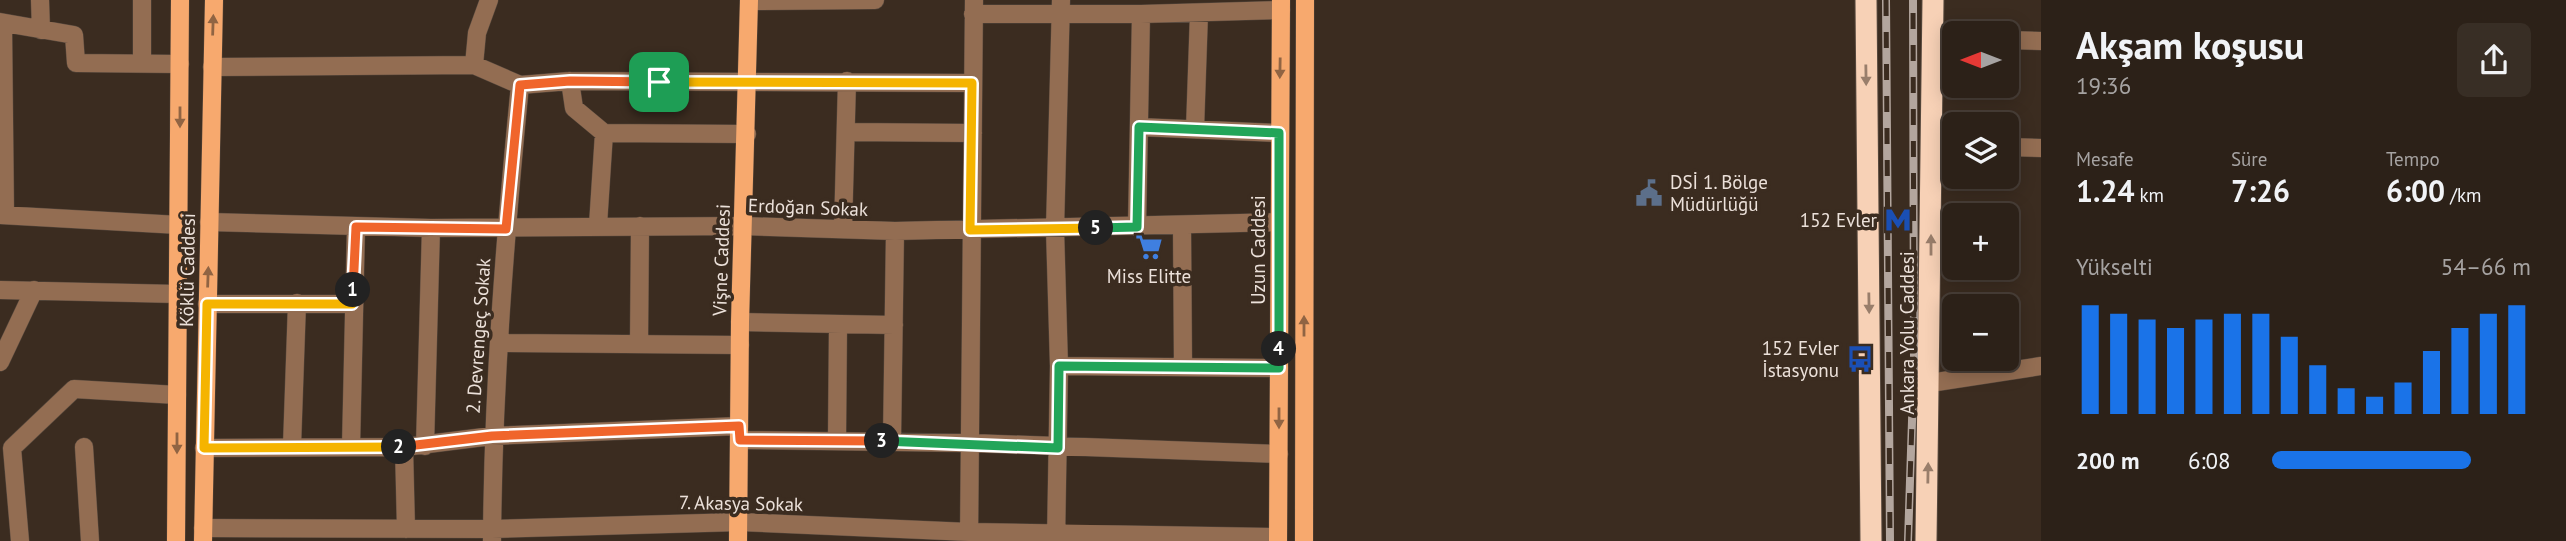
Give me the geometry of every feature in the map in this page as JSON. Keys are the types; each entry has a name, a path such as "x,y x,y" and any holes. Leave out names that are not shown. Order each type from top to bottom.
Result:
{"highway":[{"name":"Ankara Yolu Caddesi","path":"1926,541 1933,0"},
{"name":"Ankara Yolu Caddesi","path":"1866,2 1871,541"}],"main road":[{"name":"Köklü Caddesi","path":"176,541 180,0"},
{"name":"Köklü Caddesi","path":"203,534 214,0"},
{"path":"1304,541 1305,0"},
{"name":"Vişne Caddesi","path":"740,541 740,322 749,1"},
{"name":"Uzun Caddesi","path":"1278,539 1281,5"}],"street":[{"path":"40,0 41,30"},
{"path":"142,0 142,64"},
{"path":"474,65 477,33 489,0"},
{"path":"749,1 875,0"},
{"path":"969,536 973,7 1061,7 1141,14 1199,13 1281,5"},
{"path":"1056,537 1059,366 1055,229 1061,7"},
{"path":"1195,129 1199,13"},
{"path":"1137,227 1141,14"},
{"path":"179,225 2,214 1,22 74,35 76,63 180,64"},
{"path":"1932,38 1942,38"},
{"path":"2020,40 2041,41"},
{"path":"212,67 474,65 520,85 570,81 972,83"},
{"path":"570,81 574,108 604,133 747,134"},
{"path":"844,229 847,81"},
{"name":"2. Devrengeç Sokak","path":"492,535 492,436 506,229 520,85"},
{"path":"1139,127 1279,133"},
{"path":"846,132 973,133"},
{"path":"598,225 604,133"},
{"path":"1931,145 1942,145"},
{"path":"2019,147 2041,148"},
{"name":"Erdoğan Sokak","path":"209,222 506,229 598,225 895,231 1278,222"},
{"path":"639,344 640,226"},
{"path":"1182,226 1182,365"},
{"path":"351,447 352,304 356,227"},
{"path":"425,446 431,228"},
{"path":"892,441 895,231"},
{"path":"0,289 178,295"},
{"path":"0,362 34,290"},
{"path":"292,446 297,303"},
{"path":"207,304 352,304"},
{"path":"740,322 894,325"},
{"path":"837,440 838,324"},
{"path":"499,343 740,345"},
{"path":"1059,366 1182,365 1279,368"},
{"path":"1930,383 2041,366"},
{"path":"20,541 12,448 74,389 177,396"},
{"path":"204,448 404,447 492,436 739,433 837,440 1279,454"},
{"path":"84,447 90,541"},
{"path":"400,533 404,447"},
{"name":"7. Akasya Sokak","path":"203,534 625,533 740,522 969,536 1278,539"}],"railway":[{"path":"1886,0 1890,541"},
{"path":"1908,541 1914,361 1913,0"}],"place":[{"name":"DSİ 1. Bölge Müdürlüğü","path":"1649,193"},
{"name":"152 Evler","path":"1898,220"},
{"name":"Miss Elitte","path":"1149,247"},
{"name":"152 Evler İstasyonu","path":"1860,359"}],"route":[{"path":"570,81 659,82 972,83 970,230 1137,227 1139,127 1279,133 1279,368 1182,365 1059,366 1058,448 971,443 740,440 739,426 492,436 404,447 204,448 207,304 352,304 356,227 506,229 520,85 570,81"}]}
